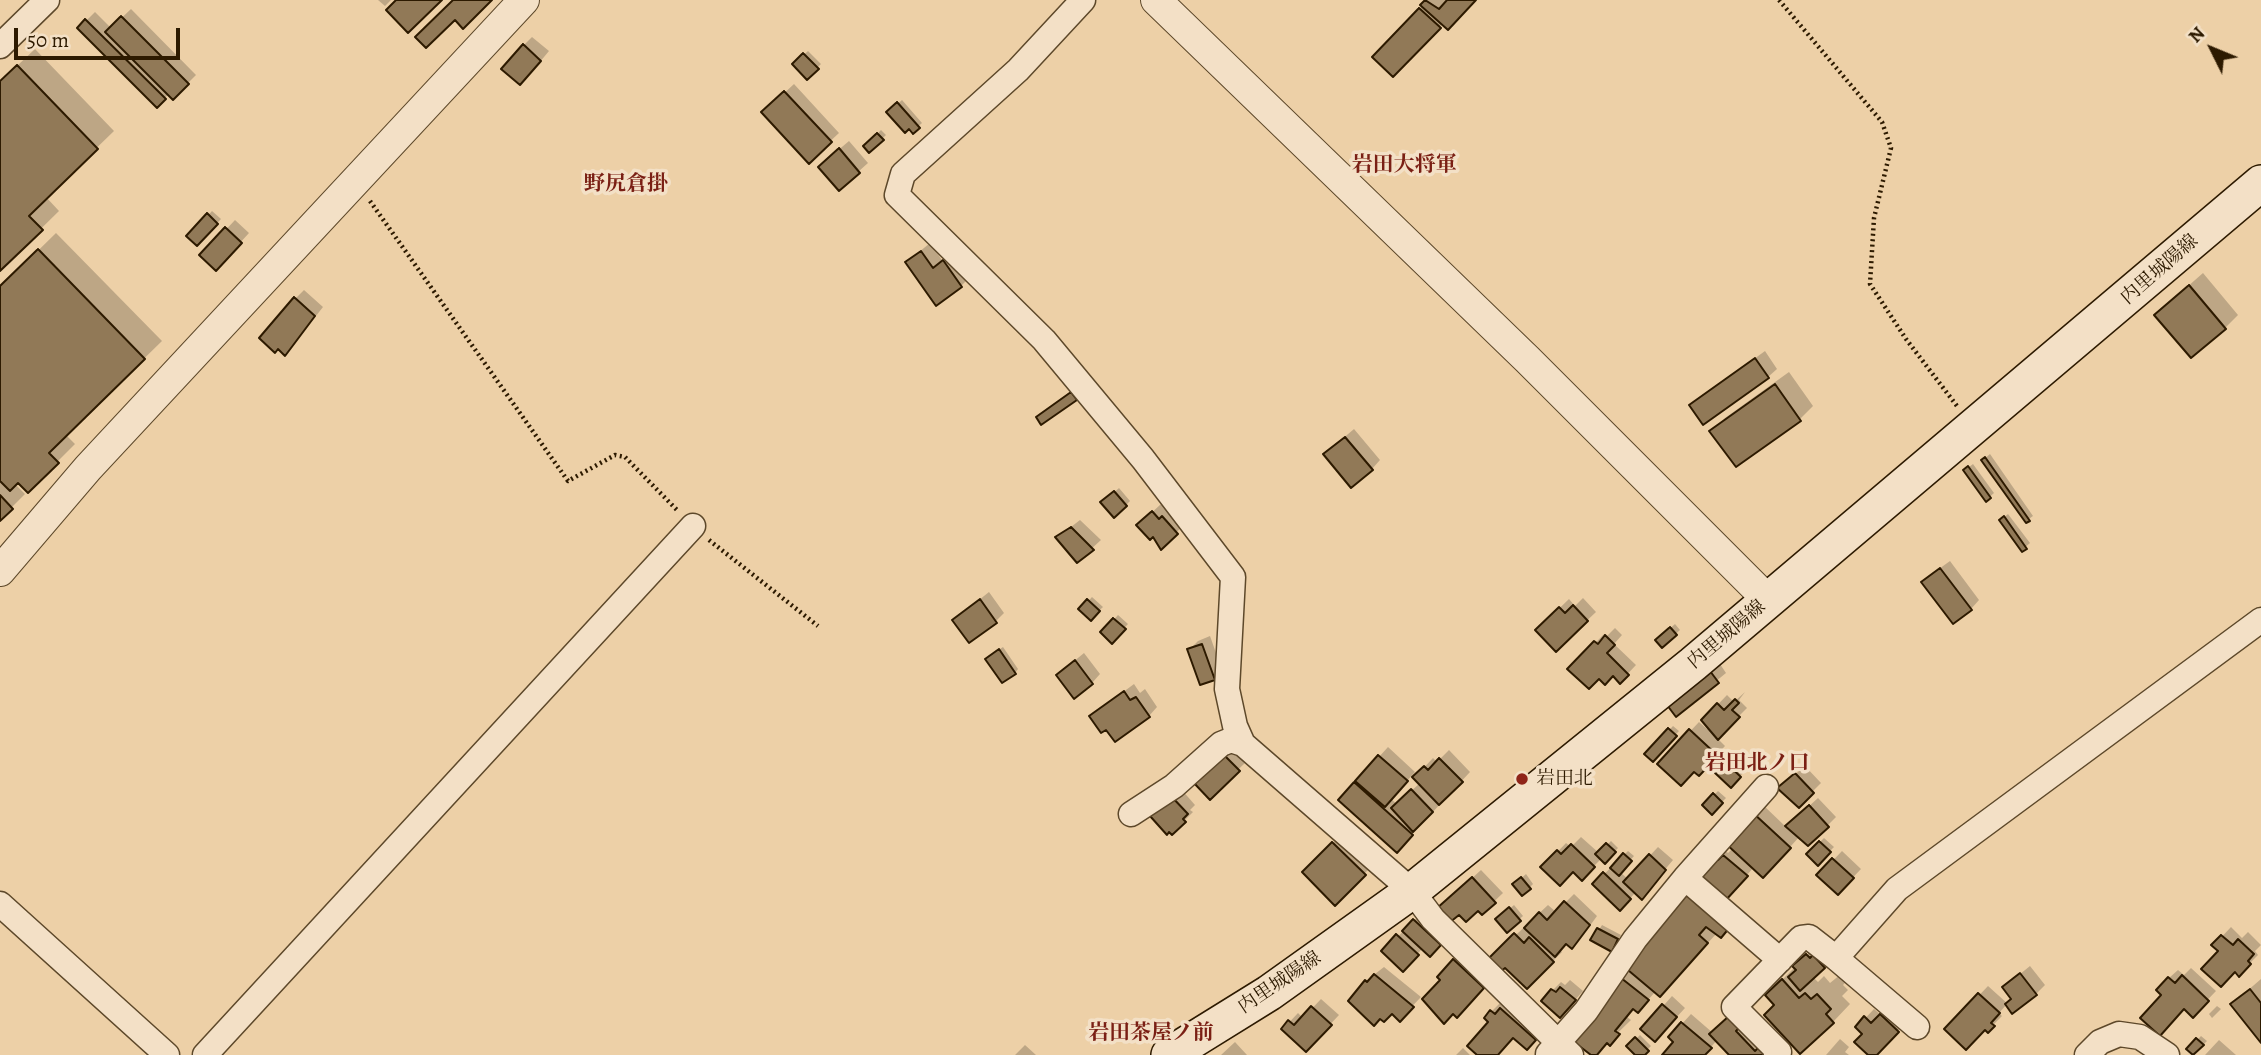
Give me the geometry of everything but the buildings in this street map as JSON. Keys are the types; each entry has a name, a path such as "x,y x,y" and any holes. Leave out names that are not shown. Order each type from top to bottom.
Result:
{"main road":[{"name":"内里城陽線","path":"1169,1055 1269,993 1412,891 1769,601 2261,183"}],"street":[{"path":"0,46 47,0"},
{"path":"0,571 88,468 524,0"},
{"path":"1083,0 1018,70 903,174 897,195 1044,340 1143,459 1233,577 1227,689 1243,744"},
{"path":"1156,0 1528,360 1769,601"},
{"path":"205,1055 693,526"},
{"path":"1836,958 1896,889 2261,620"},
{"path":"1131,814 1174,786 1221,744 1231,740 1243,744 1412,891 1433,919 1558,1051 1636,939 1685,878 1766,787"},
{"path":"1685,878 1780,960"},
{"path":"0,904 167,1055"},
{"path":"1776,1055 1779,1052 1734,1007 1801,938 1809,937 1917,1027"},
{"path":"2087,1055 2100,1042 2119,1034 2140,1037 2167,1055"}],"path":[{"path":"1779,0 1882,122 1891,148 1874,218 1870,284 1906,339 1974,429"},
{"path":"356,182 569,481 615,455 625,457 693,526 818,626"}],"place":[{"name":"岩田北","path":"1522,779"}],"district":[{"name":"岩田大将軍","path":"1404,166"},
{"name":"野尻倉掛","path":"626,185"},
{"name":"岩田北ノ口","path":"1757,764"},
{"name":"岩田茶屋ノ前","path":"1151,1034"}]}
